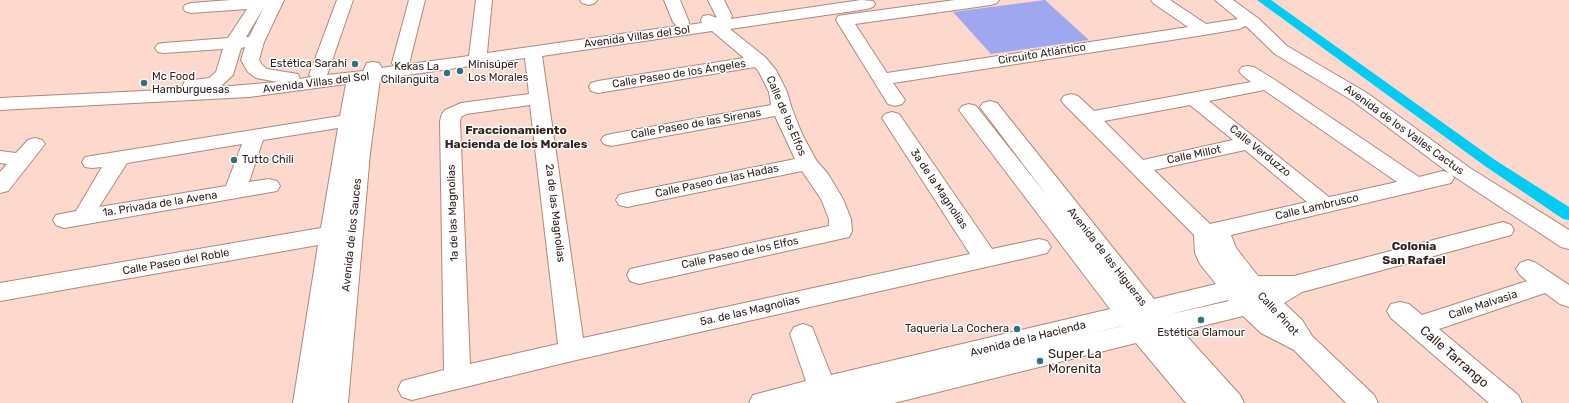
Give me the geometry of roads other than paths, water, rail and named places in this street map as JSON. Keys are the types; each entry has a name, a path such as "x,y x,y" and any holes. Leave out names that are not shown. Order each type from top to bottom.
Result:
{"street":[{"path":"318,75 345,0"},
{"path":"401,63 416,0"},
{"path":"477,55 484,0"},
{"path":"672,0 704,22 716,0"},
{"path":"881,79 844,20 858,7 991,0"},
{"path":"1158,0 1204,30"},
{"name":"Avenida de los Valles Cactus","path":"1223,0 1253,22 1281,50 1360,97 1463,173 1569,241"},
{"path":"191,8 272,1"},
{"path":"207,89 224,75 234,43 272,1"},
{"name":"Avenida Villas del Sol","path":"272,1 255,42 250,60 254,68 262,74 287,78 365,72 401,63 477,55 533,52 704,22"},
{"name":"Avenida Villas del Sol","path":"0,96 108,94 207,89 249,91 477,55 704,22 858,7"},
{"name":"Calle de los Elfos","path":"704,22 718,36 726,47 752,62 772,78 792,134 807,163 820,179 832,199 840,219 841,231"},
{"name":"Circuito Atlántico","path":"881,79 1239,24"},
{"path":"164,48 255,42"},
{"name":"2a de las Magnolias","path":"533,52 572,351"},
{"name":"Calle Paseo de los Ángeles","path":"598,87 752,62"},
{"path":"1248,71 1415,184"},
{"name":"Avenida de los Sauces","path":"334,403 349,120 365,72"},
{"name":"Avenida de los Sauces","path":"307,403 360,153 365,72"},
{"name":"3a de la Magnolias","path":"881,79 893,109 986,259"},
{"path":"1090,118 1268,84"},
{"name":"Avenida Villas del Sol","path":"0,104 108,94"},
{"name":"1a de las Magnolias","path":"462,376 457,372 450,121 447,108 461,108 540,98"},
{"name":"Calle Verduzzo","path":"1194,98 1325,205"},
{"path":"1071,100 1139,167 1212,232 1205,243 1207,253 1212,264 1250,296"},
{"name":"Avenida de las Higueras","path":"990,107 1024,165"},
{"name":"Calle Paseo de las Sirenas","path":"610,140 782,109"},
{"name":"Avenida de las Higueras","path":"969,110 1024,165 1145,321 1203,403"},
{"path":"92,162 349,120"},
{"path":"235,192 255,135"},
{"path":"0,186 10,159 35,144"},
{"name":"Calle Millot","path":"1139,167 1250,144"},
{"name":"1a. Privada de la Avena","path":"86,217 87,208 116,161 121,157"},
{"name":"Calle Paseo de las Hadas","path":"627,200 807,163"},
{"name":"Calle Lambrusco","path":"1212,232 1443,178"},
{"name":"1a. Privada de la Avena","path":"64,220 269,186"},
{"name":"Avenida de la Hacienda","path":"763,403 824,396 1145,321 1294,285 1503,230"},
{"name":"Calle Paseo de los Elfos","path":"638,275 841,231"},
{"name":"Calle Paseo del Roble","path":"0,292 342,233"},
{"name":"5a. de las Magnolias","path":"412,389 572,351 1038,247"},
{"path":"1528,269 1569,298"},
{"name":"Calle Malvasia","path":"1409,318 1548,283"},
{"name":"Calle Pinot","path":"1250,296 1270,326 1303,342 1364,403"},
{"name":"Calle Tarrango","path":"1409,318 1508,403"},
{"name":"Avenida de las Higueras","path":"1145,321 1230,403"},
{"name":"Avenida de la Hacienda","path":"847,403 1145,321"},
{"path":"803,334 824,396"}],"waterway":[{"path":"1263,0 1490,163 1569,215"}],"place":[{"name":"Estética Sarahi","path":"355,64"},
{"name":"Minisúper Los Morales","path":"460,71"},
{"name":"Kekas La Chilanguita","path":"447,73"},
{"name":"Mc Food Hamburguesas","path":"144,83"},
{"name":"Tutto Chili","path":"234,160"},
{"name":"Estética Glamour","path":"1201,320"},
{"name":"Taqueria La Cochera","path":"1017,329"},
{"name":"Super La Morenita","path":"1040,361"}],"district":[{"name":"Fraccionamiento Hacienda de los Morales","path":"516,138"},
{"name":"Colonia San Rafael","path":"1414,254"}]}
